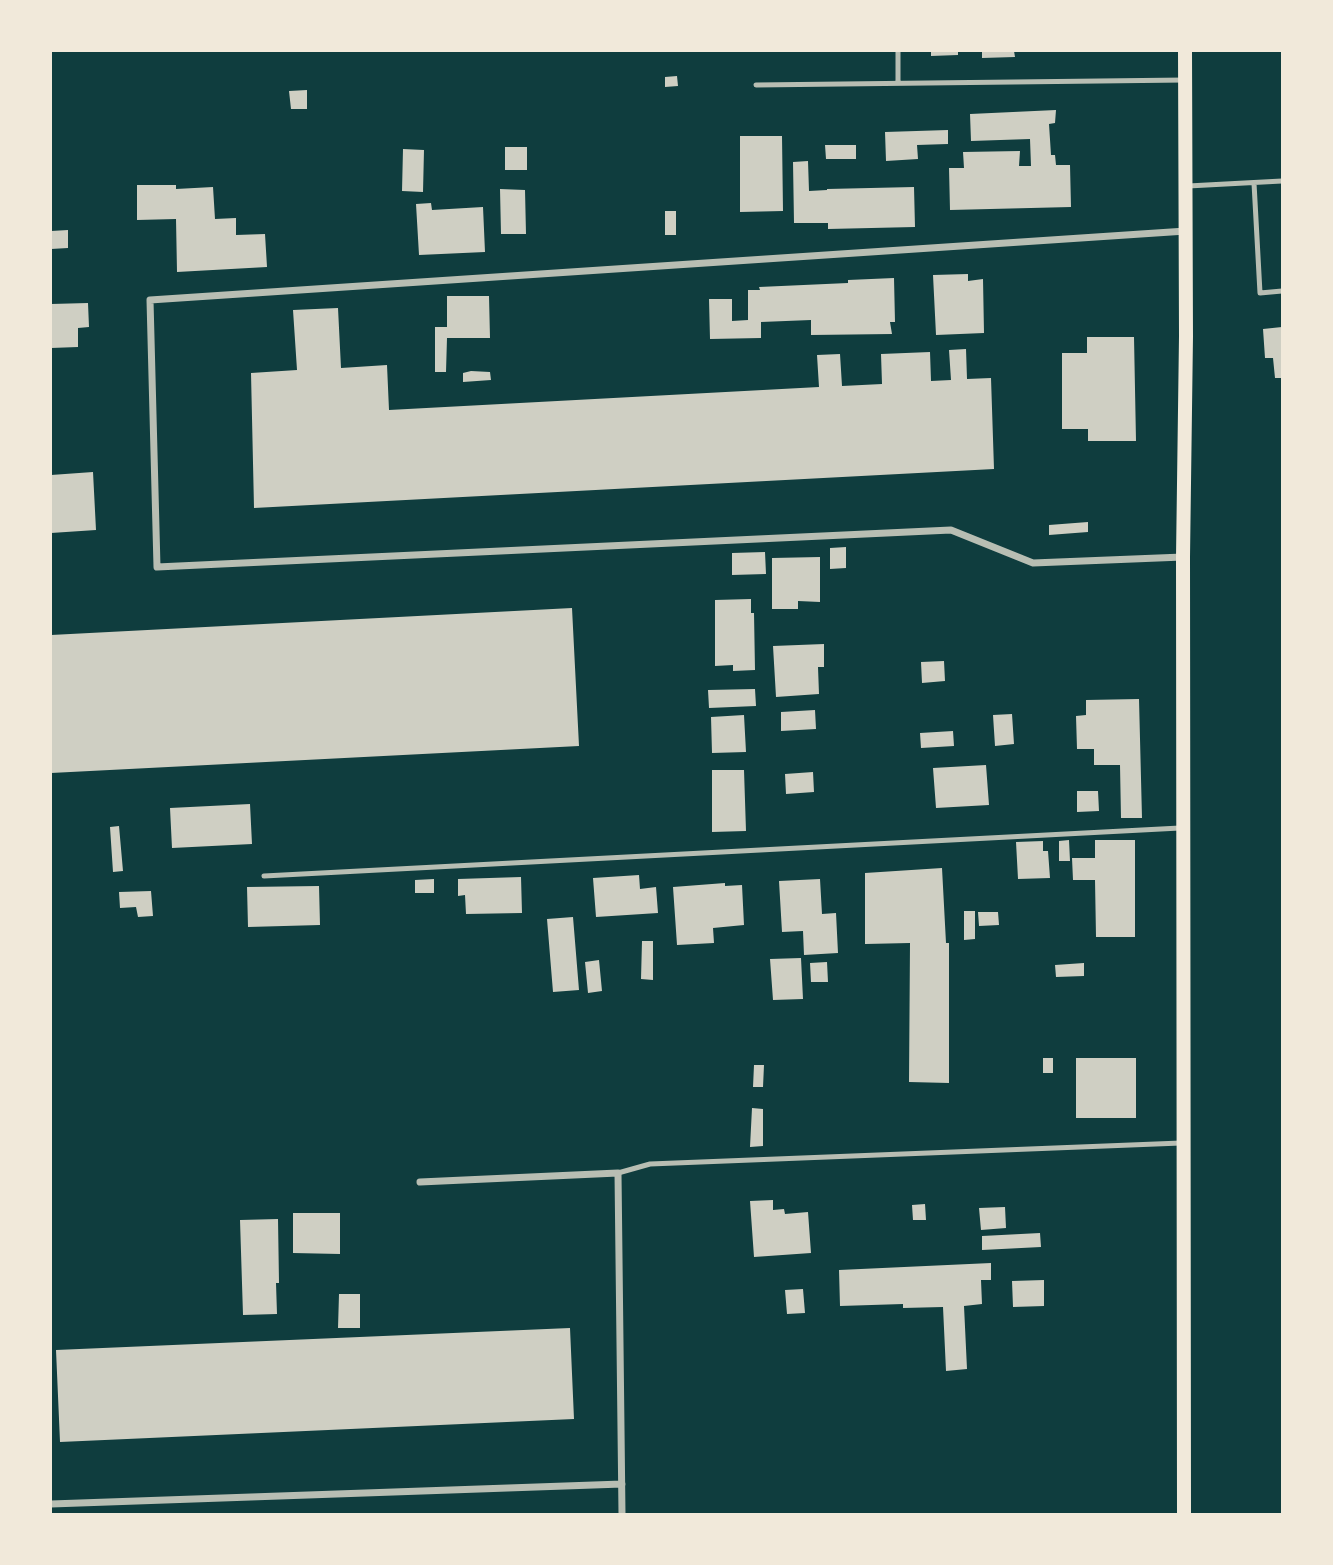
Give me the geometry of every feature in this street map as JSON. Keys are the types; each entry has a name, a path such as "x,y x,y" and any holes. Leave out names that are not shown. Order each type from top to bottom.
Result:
{"main road":[{"path":"1184,1514 1185,51"}],"street":[{"path":"1183,557 1033,563 951,530 157,567 150,300 1185,231"},
{"path":"420,1182 618,1173 622,1514"},
{"path":"51,1504 622,1484"}],"lane":[{"path":"898,51 898,83"},
{"path":"756,85 1185,80"},
{"path":"1185,187 1282,181"},
{"path":"1254,183 1261,293 1282,291"},
{"path":"264,876 1183,828"},
{"path":"618,1173 650,1164 1184,1143"}],"building":[{"path":"931,51 958,51 958,55 931,56"},
{"path":"982,51 1014,51 1015,57 982,58"},
{"path":"677,76 678,86 665,87 665,77"},
{"path":"307,90 307,109 291,109 289,91"},
{"path":"1056,110 1055,123 1049,124 1051,155 1055,155 1056,165 1070,165 1071,207 950,210 949,168 964,168 963,152 1020,151 1019,166 1031,166 1030,139 971,141 970,114"},
{"path":"948,130 948,144 917,145 918,159 886,161 885,132"},
{"path":"740,136 782,136 783,211 740,212"},
{"path":"825,145 856,145 856,159 826,159"},
{"path":"505,147 527,147 527,170 505,170"},
{"path":"403,149 424,150 423,192 402,191"},
{"path":"808,161 809,191 914,187 915,227 828,229 828,223 794,223 793,162"},
{"path":"137,185 176,185 176,189 213,187 215,219 236,218 236,235 265,234 267,267 177,272 176,219 137,220"},
{"path":"500,189 525,190 526,234 501,234"},
{"path":"431,203 432,210 483,207 485,252 419,255 416,204"},
{"path":"665,211 676,211 676,235 665,235"},
{"path":"68,230 68,248 51,249 51,231"},
{"path":"968,274 968,281 983,279 984,333 936,335 933,275"},
{"path":"894,278 895,322 890,322 892,334 811,335 811,320 761,322 761,338 710,339 709,299 732,299 732,321 748,320 748,290"},
{"path":"447,296 489,296 490,338 447,338 446,372 435,372 435,327 447,327"},
{"path":"88,303 89,327 78,328 78,347 51,348 51,304"},
{"path":"338,308 341,368 387,365 389,410 819,387 817,355 840,354 842,386 882,384 881,354 930,352 931,381 951,380 949,350 966,349 967,379 991,378 994,469 254,508 251,373 297,370 293,310"},
{"path":"1282,327 1282,378 1275,378 1273,358 1265,358 1263,329"},
{"path":"1087,337 1134,337 1136,441 1088,441 1088,429 1062,429 1062,353 1087,353"},
{"path":"490,372 491,380 463,382 463,373"},
{"path":"93,472 96,530 51,533 51,475"},
{"path":"1088,522 1088,532 1049,535 1049,525"},
{"path":"846,547 846,568 830,569 830,548"},
{"path":"765,552 766,574 732,575 732,553"},
{"path":"820,557 820,602 798,601 798,609 772,609 772,558"},
{"path":"751,599 751,613 754,613 755,670 733,671 733,665 715,666 715,600"},
{"path":"572,608 579,746 51,773 51,635"},
{"path":"824,644 824,667 818,667 819,694 776,697 773,646"},
{"path":"944,661 945,681 922,683 921,662"},
{"path":"755,689 756,706 709,708 708,690"},
{"path":"1139,699 1142,818 1121,818 1120,765 1094,765 1094,749 1077,749 1076,716 1086,715 1086,700"},
{"path":"815,710 816,729 781,731 781,712"},
{"path":"1012,714 1014,744 995,746 993,715"},
{"path":"744,715 746,752 712,753 711,717"},
{"path":"953,731 954,746 921,748 920,733"},
{"path":"986,765 989,805 936,808 933,768"},
{"path":"712,770 744,770 746,831 712,832"},
{"path":"813,772 814,792 786,794 785,774"},
{"path":"1077,791 1098,791 1099,811 1077,812"},
{"path":"250,804 252,844 172,848 170,808"},
{"path":"119,826 123,871 113,872 110,827"},
{"path":"1069,840 1070,861 1059,861 1059,841"},
{"path":"1095,840 1135,840 1135,937 1096,937 1095,880 1073,880 1072,858 1095,858"},
{"path":"1043,841 1043,851 1048,851 1050,878 1018,879 1016,842"},
{"path":"942,868 946,943 949,943 949,1083 909,1082 910,943 865,944 865,873"},
{"path":"639,875 640,889 656,887 658,913 596,917 593,878"},
{"path":"521,877 522,913 466,914 465,895 458,896 458,879"},
{"path":"434,879 434,893 415,893 415,880"},
{"path":"820,879 822,914 836,913 838,953 804,955 803,931 782,932 779,881"},
{"path":"725,883 725,886 742,885 744,925 713,928 714,943 677,945 673,887"},
{"path":"319,886 320,925 248,927 247,887"},
{"path":"151,891 153,916 138,917 136,907 120,908 119,892"},
{"path":"964,911 975,911 975,939 964,940"},
{"path":"978,912 998,912 999,925 979,926"},
{"path":"573,917 579,990 553,992 547,919"},
{"path":"642,941 653,941 653,980 641,979"},
{"path":"801,958 803,999 773,1000 770,959"},
{"path":"599,960 602,991 588,993 585,962"},
{"path":"827,962 828,982 811,982 810,963"},
{"path":"1084,963 1084,976 1056,977 1055,965"},
{"path":"1043,1058 1053,1058 1053,1073 1043,1073"},
{"path":"1076,1058 1136,1058 1136,1118 1076,1118"},
{"path":"754,1065 764,1065 763,1087 753,1087"},
{"path":"752,1108 763,1109 763,1146 750,1147"},
{"path":"773,1200 773,1210 784,1209 785,1214 808,1212 811,1253 754,1257 750,1201"},
{"path":"925,1204 926,1220 913,1220 912,1205"},
{"path":"1005,1207 1006,1228 981,1230 979,1208"},
{"path":"293,1213 340,1213 340,1254 293,1253"},
{"path":"278,1219 277,1314 243,1315 240,1220"},
{"path":"1040,1233 1041,1247 982,1250 982,1236"},
{"path":"991,1263 991,1280 981,1280 982,1304 964,1306 967,1369 946,1371 943,1307 903,1308 903,1304 840,1306 839,1270"},
{"path":"1044,1280 1044,1306 1013,1307 1012,1281"},
{"path":"803,1289 805,1313 787,1314 785,1290"},
{"path":"339,1294 360,1294 360,1328 338,1328"},
{"path":"570,1328 574,1419 60,1442 56,1350"}]}
